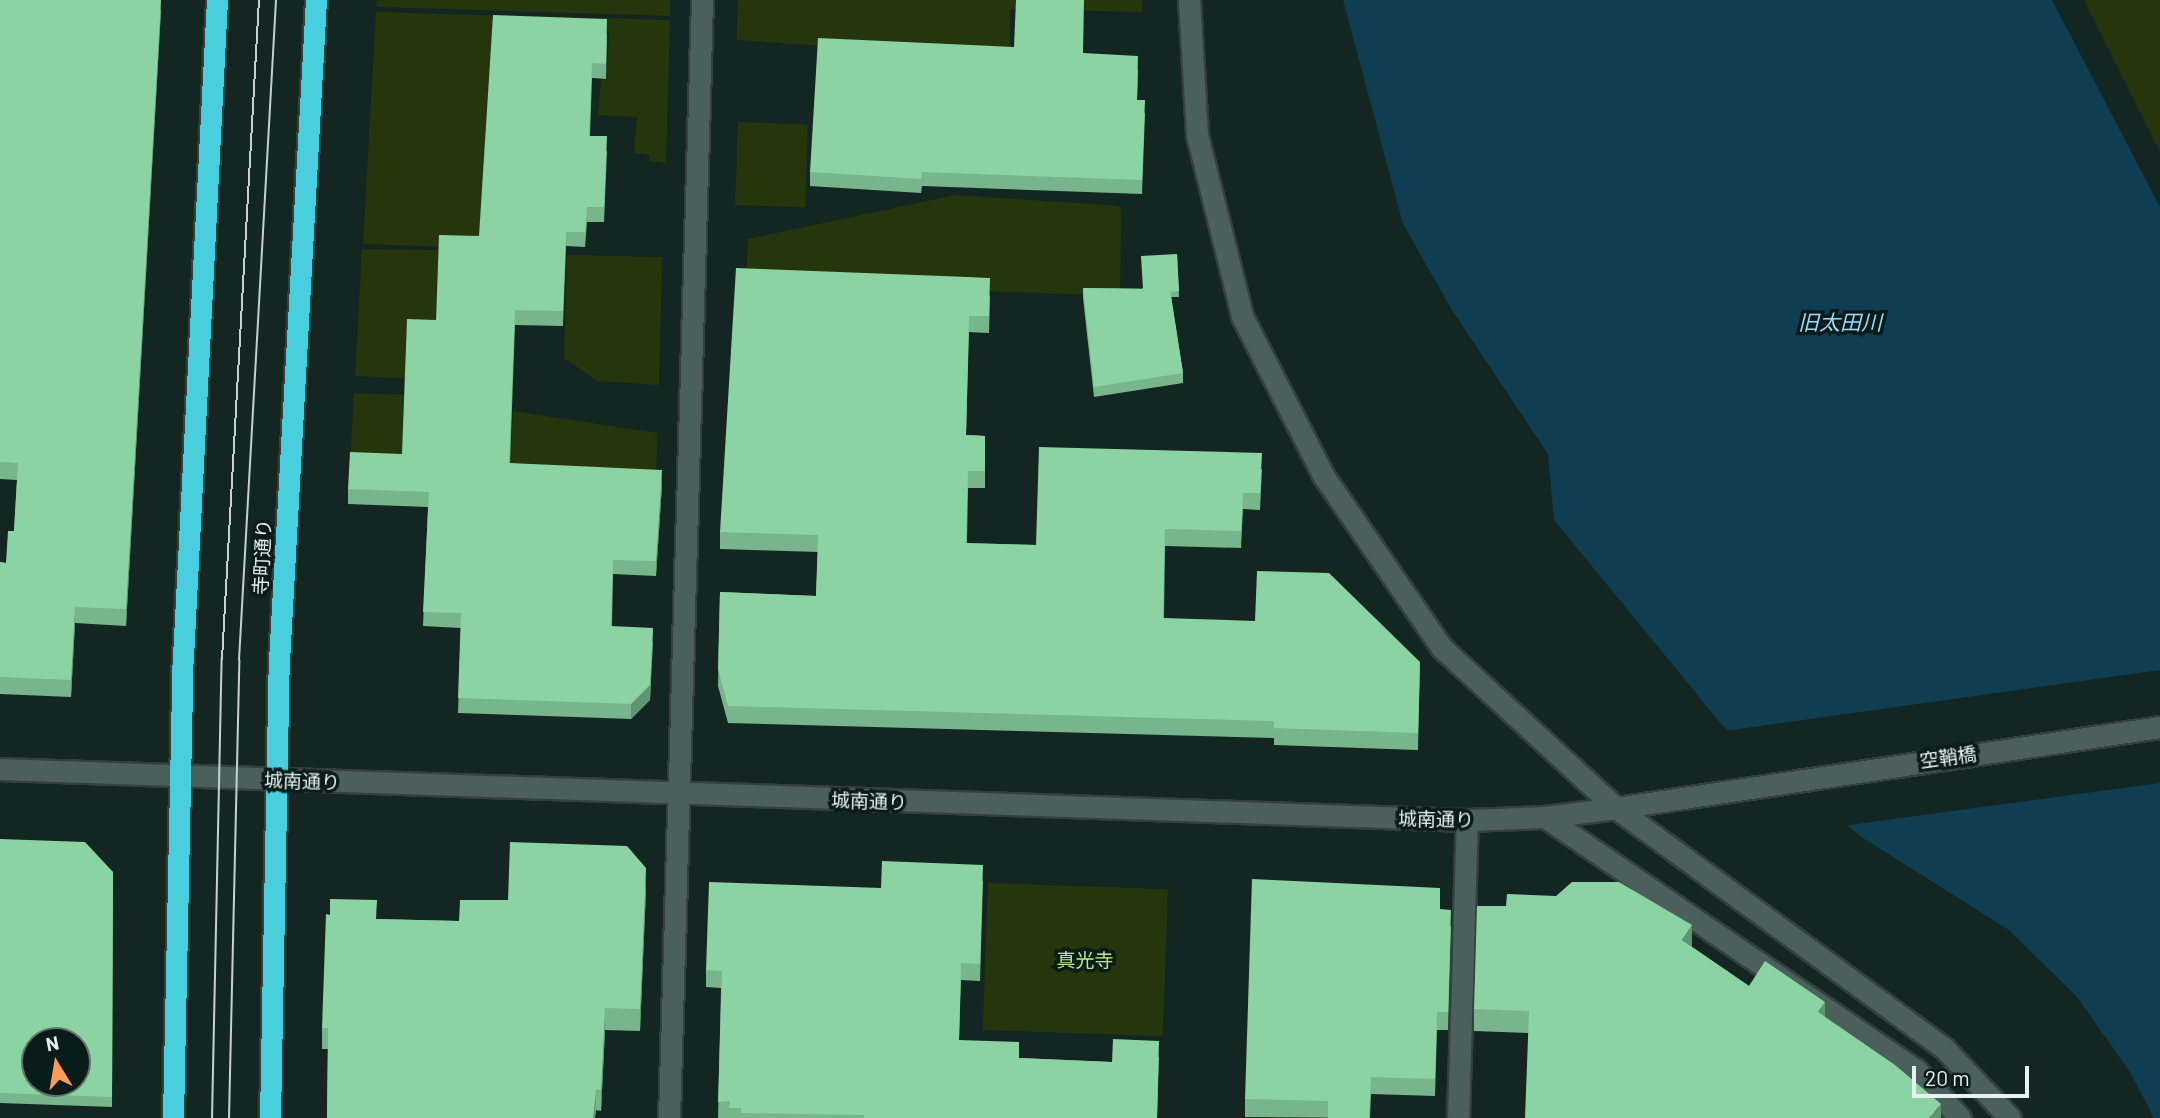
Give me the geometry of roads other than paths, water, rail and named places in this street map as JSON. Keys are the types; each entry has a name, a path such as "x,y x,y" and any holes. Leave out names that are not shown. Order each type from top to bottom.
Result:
{"highway":[{"path":"173,1118 180,777 217,0"},
{"name":"寺町通り","path":"270,1118 279,661 316,0"}],"street":[{"path":"669,1118 702,0"},
{"path":"1189,0 1197,135 1242,316 1323,475 1441,647 1616,808 1944,1048 2010,1118"},
{"name":"空鞘橋","path":"1736,788 2160,727"},
{"name":"城南通り","path":"0,769 679,795 1467,820 1545,817 1736,788"},
{"path":"1545,817 1917,1071 1959,1118"},
{"path":"1458,1118 1467,820"}],"water":[{"name":"旧太田川","path":"1343,0 2052,0 2160,207 2160,1118 2154,1118 2130,1072 2077,997 2009,930 1863,838 1723,726 1554,520 1548,454 1452,310 1403,224"}],"tram line":[{"path":"212,1118 222,659 259,0"},
{"path":"229,1118 239,660 276,0"}],"park label":[{"name":"真光寺","path":"1085,960"}]}
